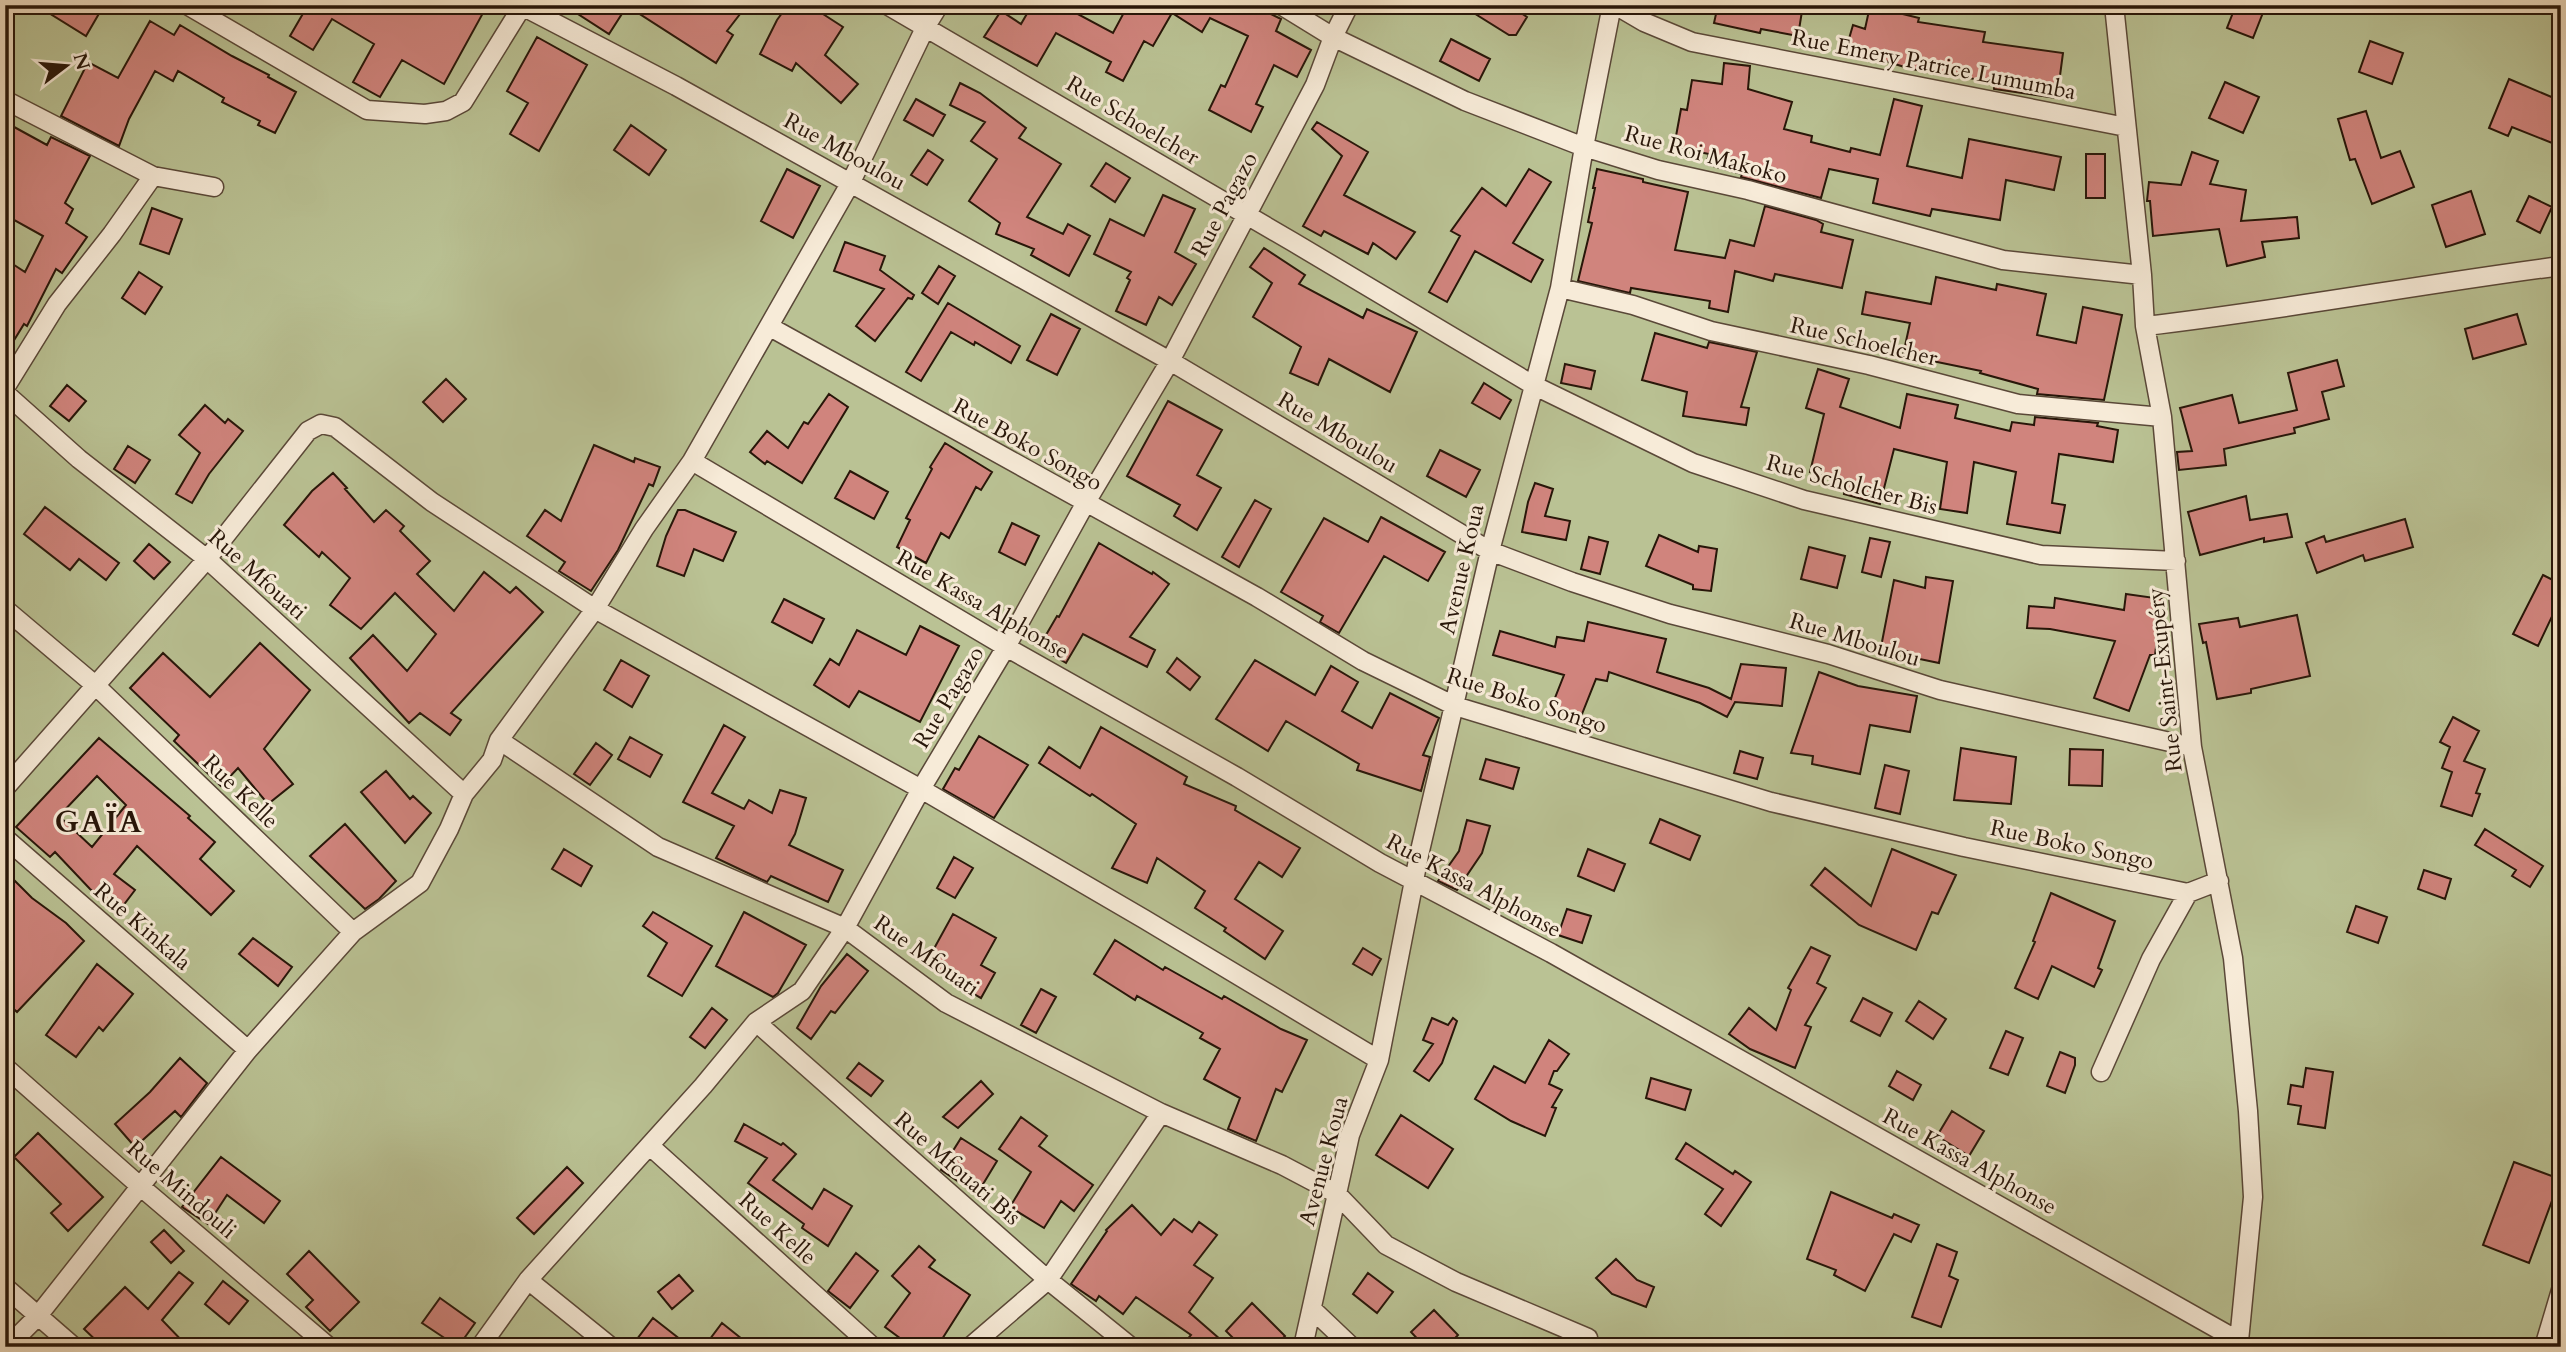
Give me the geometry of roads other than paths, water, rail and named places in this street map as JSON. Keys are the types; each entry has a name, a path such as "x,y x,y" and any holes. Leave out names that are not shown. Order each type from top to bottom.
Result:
{"street":[{"path":"187,5 367,110 425,114 446,111 463,102 522,6"},
{"name":"Rue Schoelcher","path":"887,5 1533,385"},
{"path":"8,1347 37,1317 248,1050 353,932 420,883 467,789 492,760 499,740 595,609 644,528 692,461 852,182 926,26 939,5"},
{"name":"Rue Roi Makoko","path":"1282,5 1332,37 1465,101 1584,147 1658,170 1748,190 2003,260 2142,275"},
{"name":"Rue Pagazo","path":"480,1347 528,1280 703,1086 755,1022 802,991 845,928 921,789 1170,361 1315,85 1332,37 1349,5"},
{"name":"Rue Emery Patrice Lumumba","path":"1614,5 1644,22 1692,42 2126,127"},
{"name":"Avenue Koua","path":"1303,1347 1350,1135 1379,1060 1419,855 1490,551 1560,288 1584,147 1614,5"},
{"name":"Rue Saint-Exupéry","path":"2114,5 2145,326 2162,417 2192,747 2233,958 2248,1111 2253,1197 2236,1344"},
{"name":"Rue Mboulou","path":"522,6 852,182 1170,361 1490,551 1572,582 1670,614 1828,653 1940,691 2192,747"},
{"path":"5,100 153,176 214,187"},
{"path":"5,388 57,304 153,176"},
{"path":"2145,326 2561,266"},
{"name":"Rue Schoelcher","path":"1560,288 1633,306 1711,331 1870,365 2018,404 2162,417"},
{"name":"Rue Boko Songo","path":"770,327 1257,597 1363,661 1455,706 1771,802 1964,847 2188,893"},
{"name":"Rue Scholcher Bis","path":"1533,385 1693,463 1804,500 2041,555 2176,561"},
{"name":"Rue Mfouati","path":"5,393 79,459 207,559 467,789"},
{"path":"5,788 207,559 308,431 321,424 335,427 432,502 595,609 921,789 1379,1060"},
{"name":"Rue Kassa Alphonse","path":"692,461 1006,647 1237,776 1415,883 1551,953 2236,1344"},
{"name":"Rue Kelle","path":"5,609 96,685 353,932"},
{"name":"Rue Mfouati","path":"499,740 658,847 845,928 946,1003 1161,1113 1282,1165 1337,1194 1386,1245 1456,1282 1588,1338"},
{"name":"Rue Kinkala","path":"5,838 248,1050"},
{"path":"2101,1072 2151,959 2188,893 2219,881"},
{"name":"Rue Mfouati Bis","path":"755,1022 1048,1280 1131,1347"},
{"name":"Rue Mindouli","path":"5,1067 329,1347"},
{"path":"970,1347 1048,1280 1161,1113"},
{"name":"Rue Kelle","path":"650,1146 873,1347"},
{"path":"528,1280 611,1347"},
{"path":"5,1287 74,1347"},
{"path":"2544,1347 2561,1290"},
{"path":"1312,1308 1352,1347"}],"district":[{"name":"GAÏA","path":"99,822"}]}
